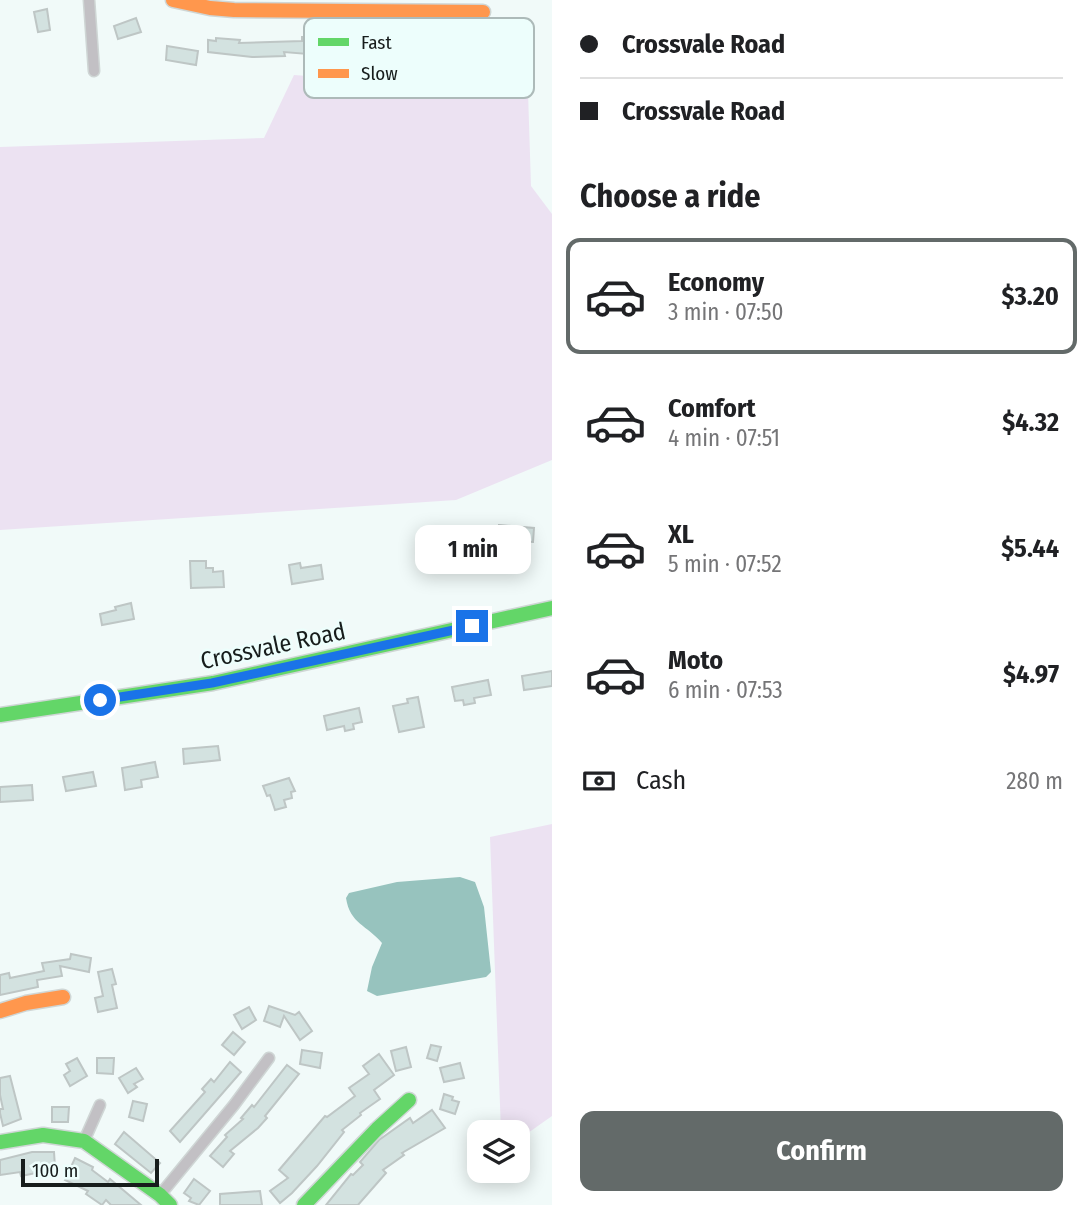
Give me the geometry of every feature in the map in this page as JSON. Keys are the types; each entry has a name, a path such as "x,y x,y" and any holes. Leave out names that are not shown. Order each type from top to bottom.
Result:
{"street":[{"path":"89,0 94,71"},
{"path":"173,0 234,10 430,5 483,12"},
{"name":"Crossvale Road","path":"0,715 212,683 552,608"},
{"path":"0,1011 26,1003 64,997"},
{"path":"0,1142 43,1135 85,1141 165,1200 269,1058"},
{"path":"304,1205 377,1129 409,1100"},
{"path":"85,1141 100,1105"}],"shaded area":[{"path":"294,75 304,76 304,98 528,98 531,186 552,214 552,460 456,500 0,530 0,147 264,138"},
{"path":"552,824 552,1116 530,1132 530,1120 501,1120 490,837"}],"water":[{"path":"460,877 475,882 484,907 491,972 486,977 377,996 367,991 372,967 382,943 351,913 346,898 349,893 397,882"}],"building":[{"path":"47,9 50,30 38,32 34,12"},
{"path":"136,18 141,32 118,39 114,26"},
{"path":"304,37 304,54 284,52 285,56 252,57 208,52 208,40 216,41 216,38 240,40 239,43 302,41"},
{"path":"167,46 198,51 196,65 166,60"},
{"path":"499,525 534,528 533,542 498,540"},
{"path":"190,561 206,561 206,568 213,568 213,572 223,571 224,587 191,588"},
{"path":"300,563 301,568 321,565 323,579 292,584 289,565"},
{"path":"131,603 134,619 102,625 100,614"},
{"path":"552,671 552,686 524,690 522,676"},
{"path":"488,680 491,695 474,698 475,703 464,705 463,700 455,701 452,687"},
{"path":"418,697 424,727 399,732 393,706 408,703 407,699"},
{"path":"359,708 362,722 353,724 354,729 345,731 344,726 327,730 324,716"},
{"path":"218,746 220,760 184,764 183,749"},
{"path":"155,762 158,777 141,780 142,787 125,790 122,768"},
{"path":"93,772 96,786 66,791 63,777"},
{"path":"289,778 295,791 291,792 292,798 284,800 286,807 275,810 270,795 267,796 263,786"},
{"path":"32,785 33,800 0,802 0,787"},
{"path":"71,954 91,958 89,972 60,966 62,976 37,980 38,987 0,995 0,975 9,973 10,978 44,971 42,963 70,959"},
{"path":"112,969 117,1008 98,1012 95,998 103,996 98,972"},
{"path":"269,1006 295,1015 299,1012 312,1031 300,1040 284,1016 280,1027 264,1021"},
{"path":"249,1007 256,1020 242,1029 234,1015"},
{"path":"233,1032 245,1042 234,1055 222,1045"},
{"path":"431,1045 441,1047 437,1061 427,1058"},
{"path":"406,1047 411,1067 396,1071 391,1051"},
{"path":"302,1050 322,1053 320,1068 300,1064"},
{"path":"379,1054 394,1075 374,1090 380,1099 342,1130 344,1132 317,1166 280,1203 270,1191 288,1178 279,1170 325,1116 355,1096 349,1088 369,1074 363,1066"},
{"path":"77,1058 87,1076 70,1086 64,1075 70,1071 66,1064"},
{"path":"97,1058 114,1058 113,1074 97,1073"},
{"path":"230,1062 241,1072 180,1142 170,1131 205,1092 202,1089 211,1079 214,1082"},
{"path":"460,1063 464,1078 444,1082 440,1068"},
{"path":"287,1065 299,1074 265,1116 267,1118 230,1151 234,1154 223,1167 210,1156 227,1137 225,1135 243,1119 241,1118 252,1105 254,1107"},
{"path":"136,1068 143,1079 134,1084 137,1087 128,1093 119,1078"},
{"path":"10,1076 21,1119 3,1126 0,1113 0,1109 3,1109 0,1078"},
{"path":"444,1094 459,1102 455,1114 440,1109"},
{"path":"133,1101 147,1104 143,1121 129,1117"},
{"path":"52,1107 69,1107 68,1122 52,1122"},
{"path":"432,1110 445,1128 402,1153 404,1155 383,1170 386,1173 358,1205 326,1205 351,1174 363,1165 360,1162 379,1140 410,1118 413,1123"},
{"path":"124,1132 160,1163 151,1173 115,1144"},
{"path":"32,1152 54,1152 55,1167 35,1168 36,1173 21,1176 20,1172 0,1175 0,1160"},
{"path":"75,1158 93,1167 92,1170 108,1182 110,1179 141,1205 111,1205 106,1200 102,1205 86,1194 88,1191 65,1180"},
{"path":"194,1179 210,1191 199,1205 189,1201 191,1198 184,1193"},
{"path":"260,1191 262,1205 220,1205 220,1194"}],"traffic: fast":[{"path":"0,715 213,683 552,608"},
{"path":"304,1205 377,1129 409,1100"},
{"path":"0,1142 43,1135 84,1141 170,1205"}],"traffic: slow":[{"path":"173,0 234,10 483,12"},
{"path":"0,1011 26,1003 63,997"}],"route":[{"path":"100,700 212,683 472,626"}]}
